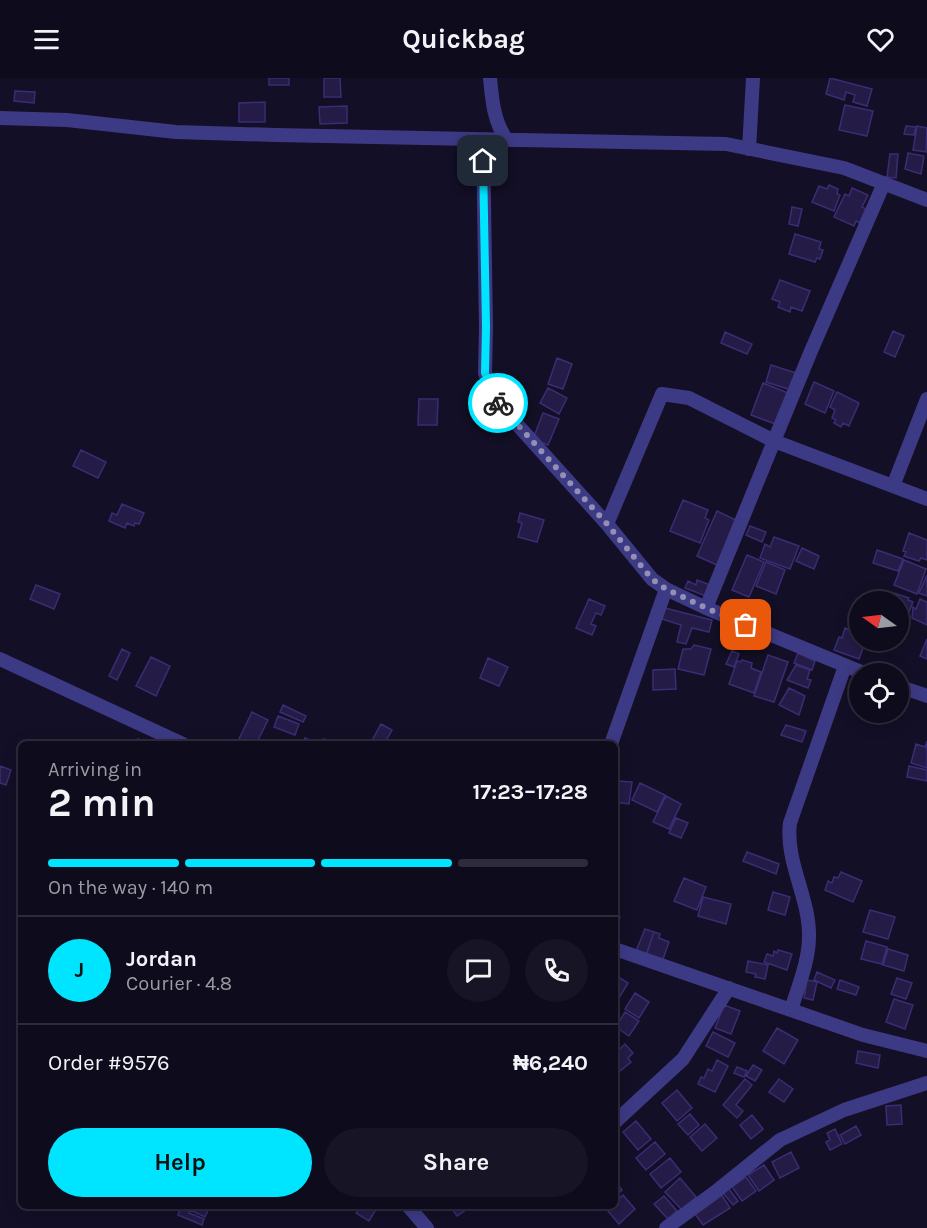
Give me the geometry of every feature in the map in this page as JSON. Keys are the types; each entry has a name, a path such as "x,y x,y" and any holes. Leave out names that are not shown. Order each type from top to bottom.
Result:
{"street":[{"path":"490,78 501,133 507,140"},
{"path":"749,149 753,78"},
{"path":"492,96 487,140 485,373 495,400 607,524 652,579 666,589 706,608 849,668"},
{"path":"0,118 67,120 176,132 726,144 844,168 927,200"},
{"path":"706,608 811,351 884,183"},
{"path":"607,524 662,394 689,398 774,441 927,498"},
{"path":"893,486 927,399"},
{"path":"612,741 666,589"},
{"path":"0,659 177,741"},
{"path":"791,1010 809,937 805,905 789,846 790,823 845,666"},
{"path":"909,690 927,696"},
{"path":"618,951 863,1035 927,1051"},
{"path":"618,1119 683,1059 729,988"},
{"path":"666,1228 780,1140 844,1110 927,1083"},
{"path":"411,1209 427,1228"}],"building":[{"path":"269,78 289,78 289,85 269,85"},
{"path":"324,78 340,78 341,97 324,97"},
{"path":"830,78 872,89 867,106 853,102 855,95 846,92 844,100 826,94"},
{"path":"15,91 35,92 34,103 14,101"},
{"path":"265,102 265,122 239,122 239,103"},
{"path":"845,105 873,111 867,136 839,130"},
{"path":"347,106 347,123 320,124 319,107"},
{"path":"906,126 916,127 914,135 904,134"},
{"path":"917,126 927,128 926,152 913,150"},
{"path":"908,153 924,156 921,174 905,169"},
{"path":"890,154 898,154 896,178 887,177"},
{"path":"829,185 838,189 837,194 840,195 834,211 812,202 819,186 827,189"},
{"path":"852,188 868,195 862,207 866,209 860,223 856,221 854,226 834,217 845,194 849,196"},
{"path":"792,207 802,209 798,226 789,224"},
{"path":"795,234 821,242 819,249 823,250 820,259 817,258 815,262 789,254"},
{"path":"780,280 810,291 802,311 791,307 790,312 778,307 780,302 772,299"},
{"path":"893,331 904,336 895,357 884,352"},
{"path":"725,332 752,344 747,354 721,343"},
{"path":"557,358 572,364 563,389 548,384"},
{"path":"771,365 796,373 791,390 766,382"},
{"path":"814,382 834,391 825,413 805,404"},
{"path":"763,383 788,393 775,424 751,415"},
{"path":"548,388 567,398 559,414 540,403"},
{"path":"837,392 859,403 849,426 843,423 841,427 834,423 836,420 832,418 835,410 830,407"},
{"path":"419,399 438,399 437,425 418,425"},
{"path":"543,413 559,419 548,445 533,439"},
{"path":"81,450 106,462 98,478 73,466"},
{"path":"683,500 708,510 705,518 709,520 700,543 670,531"},
{"path":"122,504 144,513 139,524 135,523 134,526 127,523 125,528 109,521 112,513 117,515"},
{"path":"717,511 738,521 719,566 697,556"},
{"path":"520,513 544,520 537,542 518,537 522,523 518,522"},
{"path":"750,526 766,532 762,542 746,535"},
{"path":"909,533 927,540 927,560 921,558 919,561 904,556 906,552 903,551"},
{"path":"774,537 799,546 790,569 760,558 765,544 770,547"},
{"path":"802,548 819,556 814,569 796,561"},
{"path":"877,550 903,559 898,571 873,563"},
{"path":"747,555 764,562 749,597 732,590"},
{"path":"904,560 926,569 917,594 894,585"},
{"path":"766,562 785,570 776,594 756,586"},
{"path":"927,575 927,596 919,593"},
{"path":"697,580 710,585 706,596 685,588 688,581 696,585"},
{"path":"36,585 60,594 54,609 30,599"},
{"path":"589,599 605,606 601,615 596,613 591,624 596,626 592,635 576,628"},
{"path":"920,599 927,602 927,625 912,618 913,607 916,609"},
{"path":"909,600 913,602 909,612"},
{"path":"665,608 712,620 709,632 692,628 686,644 677,642 681,625 662,619"},
{"path":"845,628 849,630 849,651 862,651 859,659 834,650 839,637 842,638"},
{"path":"927,639 927,659 920,656"},
{"path":"694,645 711,649 704,675 678,669 683,649 691,649"},
{"path":"122,649 130,653 117,680 109,676"},
{"path":"732,651 739,654 734,667 726,664"},
{"path":"798,653 815,661 812,670 794,663"},
{"path":"768,655 788,662 774,702 754,696"},
{"path":"151,657 170,666 156,696 136,686"},
{"path":"488,658 508,667 499,686 480,678"},
{"path":"737,661 752,663 751,668 761,672 754,693 729,684"},
{"path":"796,665 810,670 807,679 811,680 808,688 787,680"},
{"path":"675,669 676,689 653,690 653,670"},
{"path":"789,688 805,696 799,715 779,705"},
{"path":"283,705 306,716 303,722 280,712"},
{"path":"252,712 268,720 258,741 238,741"},
{"path":"278,716 299,724 295,735 274,727"},
{"path":"381,724 392,730 386,741 372,741"},
{"path":"786,725 806,731 802,742 781,735"},
{"path":"927,741 927,768 911,763 916,744 925,747"},
{"path":"0,766 11,770 6,785 0,783"},
{"path":"909,766 927,770 927,781 907,777"},
{"path":"618,781 632,782 629,804 618,802"},
{"path":"640,783 665,795 657,812 632,800"},
{"path":"666,796 681,804 669,829 653,822"},
{"path":"676,818 688,823 681,838 669,833"},
{"path":"747,852 779,864 776,874 743,861"},
{"path":"841,872 862,881 853,902 825,890 828,881 832,883 834,877 838,878"},
{"path":"684,878 706,887 697,910 674,901"},
{"path":"773,892 790,897 785,915 768,910"},
{"path":"703,897 731,904 726,924 698,916"},
{"path":"870,910 895,917 888,939 863,932"},
{"path":"645,929 654,932 646,955 636,951"},
{"path":"654,932 660,934 659,938 669,942 662,962 646,956"},
{"path":"866,941 887,947 882,964 861,959"},
{"path":"888,949 908,955 904,971 883,965"},
{"path":"778,950 792,954 787,970 764,962 767,954 773,956 774,951 777,953"},
{"path":"748,961 768,965 765,979 746,972"},
{"path":"817,972 835,980 831,988 814,980"},
{"path":"618,977 628,983 618,1000"},
{"path":"897,978 912,983 906,999 891,994"},
{"path":"807,980 817,982 813,1000 804,998"},
{"path":"840,980 859,987 856,995 837,989"},
{"path":"635,993 649,1002 639,1018 625,1009"},
{"path":"894,999 913,1005 905,1029 886,1022"},
{"path":"724,1005 740,1011 731,1034 715,1028"},
{"path":"625,1012 639,1021 629,1036 618,1028 618,1024"},
{"path":"777,1028 798,1040 784,1064 763,1051"},
{"path":"713,1032 735,1043 728,1057 706,1046"},
{"path":"625,1044 633,1053 628,1058 631,1062 620,1071 618,1046 620,1049"},
{"path":"858,1051 880,1055 878,1068 856,1063"},
{"path":"717,1060 728,1066 715,1092 698,1084 708,1069 712,1071"},
{"path":"753,1065 762,1070 755,1081 746,1076"},
{"path":"737,1067 747,1071 744,1077 734,1073"},
{"path":"745,1079 752,1085 736,1105 743,1111 737,1118 723,1105"},
{"path":"779,1079 793,1089 784,1102 769,1092"},
{"path":"677,1090 692,1108 677,1121 662,1103"},
{"path":"901,1105 902,1124 887,1125 886,1106"},
{"path":"690,1114 699,1125 688,1135 678,1124"},
{"path":"752,1115 763,1129 751,1139 740,1125"},
{"path":"636,1121 651,1139 638,1150 623,1132"},
{"path":"705,1124 717,1138 702,1151 690,1137"},
{"path":"856,1126 861,1135 845,1144 840,1135"},
{"path":"835,1129 842,1144 830,1150 826,1142 830,1140 827,1133"},
{"path":"655,1142 665,1154 646,1170 636,1158"},
{"path":"791,1152 799,1168 780,1178 772,1162"},
{"path":"670,1158 681,1172 661,1188 650,1174"},
{"path":"764,1165 774,1180 759,1191 748,1175"},
{"path":"746,1177 756,1191 742,1201 732,1187"},
{"path":"680,1178 696,1197 682,1210 665,1192"},
{"path":"729,1189 738,1201 733,1205 723,1193"},
{"path":"721,1194 730,1208 703,1225 695,1214"},
{"path":"623,1195 635,1209 619,1224 607,1210 618,1209 618,1199"},
{"path":"664,1196 677,1211 668,1219 654,1204"},
{"path":"180,1209 209,1209 205,1217 190,1210 189,1213 204,1219 202,1225 178,1215"},
{"path":"359,1209 376,1209 369,1221 356,1213"},
{"path":"452,1209 468,1209 457,1216"}],"way so far":[{"path":"498,403 607,524 652,579 666,589 746,625"}],"route":[{"path":"483,161 485,373 498,403"}]}
